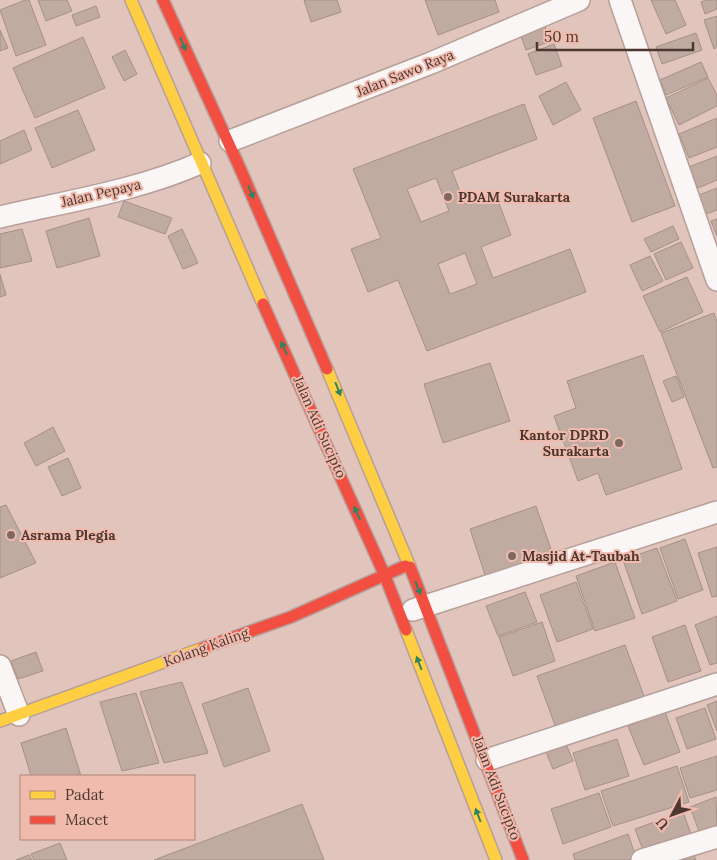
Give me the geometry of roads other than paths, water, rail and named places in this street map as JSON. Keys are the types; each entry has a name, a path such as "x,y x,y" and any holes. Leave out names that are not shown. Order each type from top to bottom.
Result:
{"main road":[{"name":"Jalan Adi Sucipto","path":"131,0 200,163 385,576 496,860"},
{"name":"Jalan Adi Sucipto","path":"163,0 230,141 334,379 487,760 523,860"},
{"name":"Kolang Kaling","path":"9,718 291,617 409,564"}],"street":[{"name":"Jalan Sawo Raya","path":"230,141 431,63 579,0"},
{"path":"620,0 714,258 717,280"},
{"name":"Jalan Pepaya","path":"0,217 146,182 181,172 200,163"},
{"path":"400,614 717,512"},
{"path":"0,666 9,718"},
{"path":"487,760 717,684"},
{"path":"642,860 717,837"}],"place":[{"name":"PDAM Surakarta","path":"448,197"},
{"name":"Kantor DPRD Surakarta","path":"619,443"},
{"name":"Asrama Plegia","path":"11,535"},
{"name":"Masjid At-Taubah","path":"512,556"}]}
